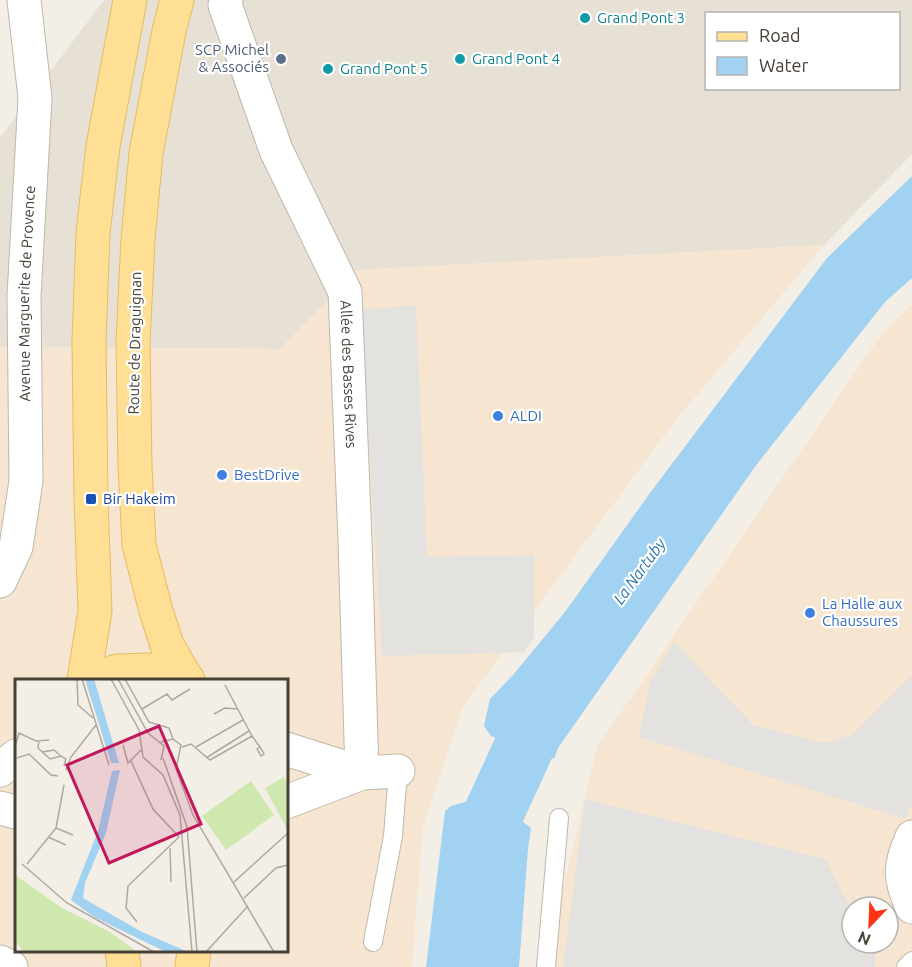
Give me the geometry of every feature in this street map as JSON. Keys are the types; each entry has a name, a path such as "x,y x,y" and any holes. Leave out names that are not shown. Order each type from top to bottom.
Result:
{"main road":[{"path":"84,679 95,611 89,340 93,233 103,146 130,0"},
{"name":"Route de Draguignan","path":"177,0 146,153 138,239 133,342 139,545 167,645 187,679"},
{"path":"98,679 117,671 152,670 184,679"},
{"path":"122,952 124,967"},
{"path":"192,967 194,952"}],"street":[{"name":"Avenue Marguerite de Provence","path":"0,581 16,547 26,481 24,296 35,98 24,0"},
{"name":"Allée des Basses Rives","path":"226,0 225,5 276,150 345,292 356,540 362,773"},
{"path":"288,750 362,773"},
{"path":"0,770 15,757"},
{"path":"288,801 362,773 398,771"},
{"path":"0,808 15,812"},
{"path":"912,837 903,858 903,886 912,907"},
{"path":"0,962 10,967"}],"lane":[{"path":"373,942 393,836 398,771"},
{"path":"546,967 558,818"},
{"path":"906,967 912,961"}],"shaded area":[{"path":"104,0 912,0 912,154 824,245 358,270 280,349 0,347 0,138"},
{"path":"824,245 676,420 462,708 423,826 412,967 0,967 0,347 280,349 358,270"},
{"path":"912,304 912,967 544,967 597,747 883,332"},
{"path":"416,305 427,557 534,555 534,638 524,652 382,656 361,310"},
{"path":"674,642 753,725 824,743 852,735 912,675 912,804 906,819 639,737 650,682"},
{"path":"585,799 825,859 844,895 840,895 840,955 875,955 875,967 563,967"}],"water":[{"path":"912,176 912,278 885,302 757,464 558,748 554,759 491,736 484,726 490,699 565,612 650,493 827,258"},
{"path":"465,802 523,822 531,828 519,967 426,967 445,811 451,806"}],"waterway":[{"name":"La Nartuby","path":"472,967 492,817 547,697 562,676"}],"place":[{"name":"Grand Pont 3","path":"585,18"},
{"name":"SCP Michel & Associés","path":"281,59"},
{"name":"Grand Pont 4","path":"460,59"},
{"name":"Grand Pont 5","path":"328,69"},
{"name":"ALDI","path":"498,416"},
{"name":"BestDrive","path":"222,475"},
{"name":"Bir Hakeim","path":"91,499"},
{"name":"La Halle aux Chaussures","path":"810,613"}]}
